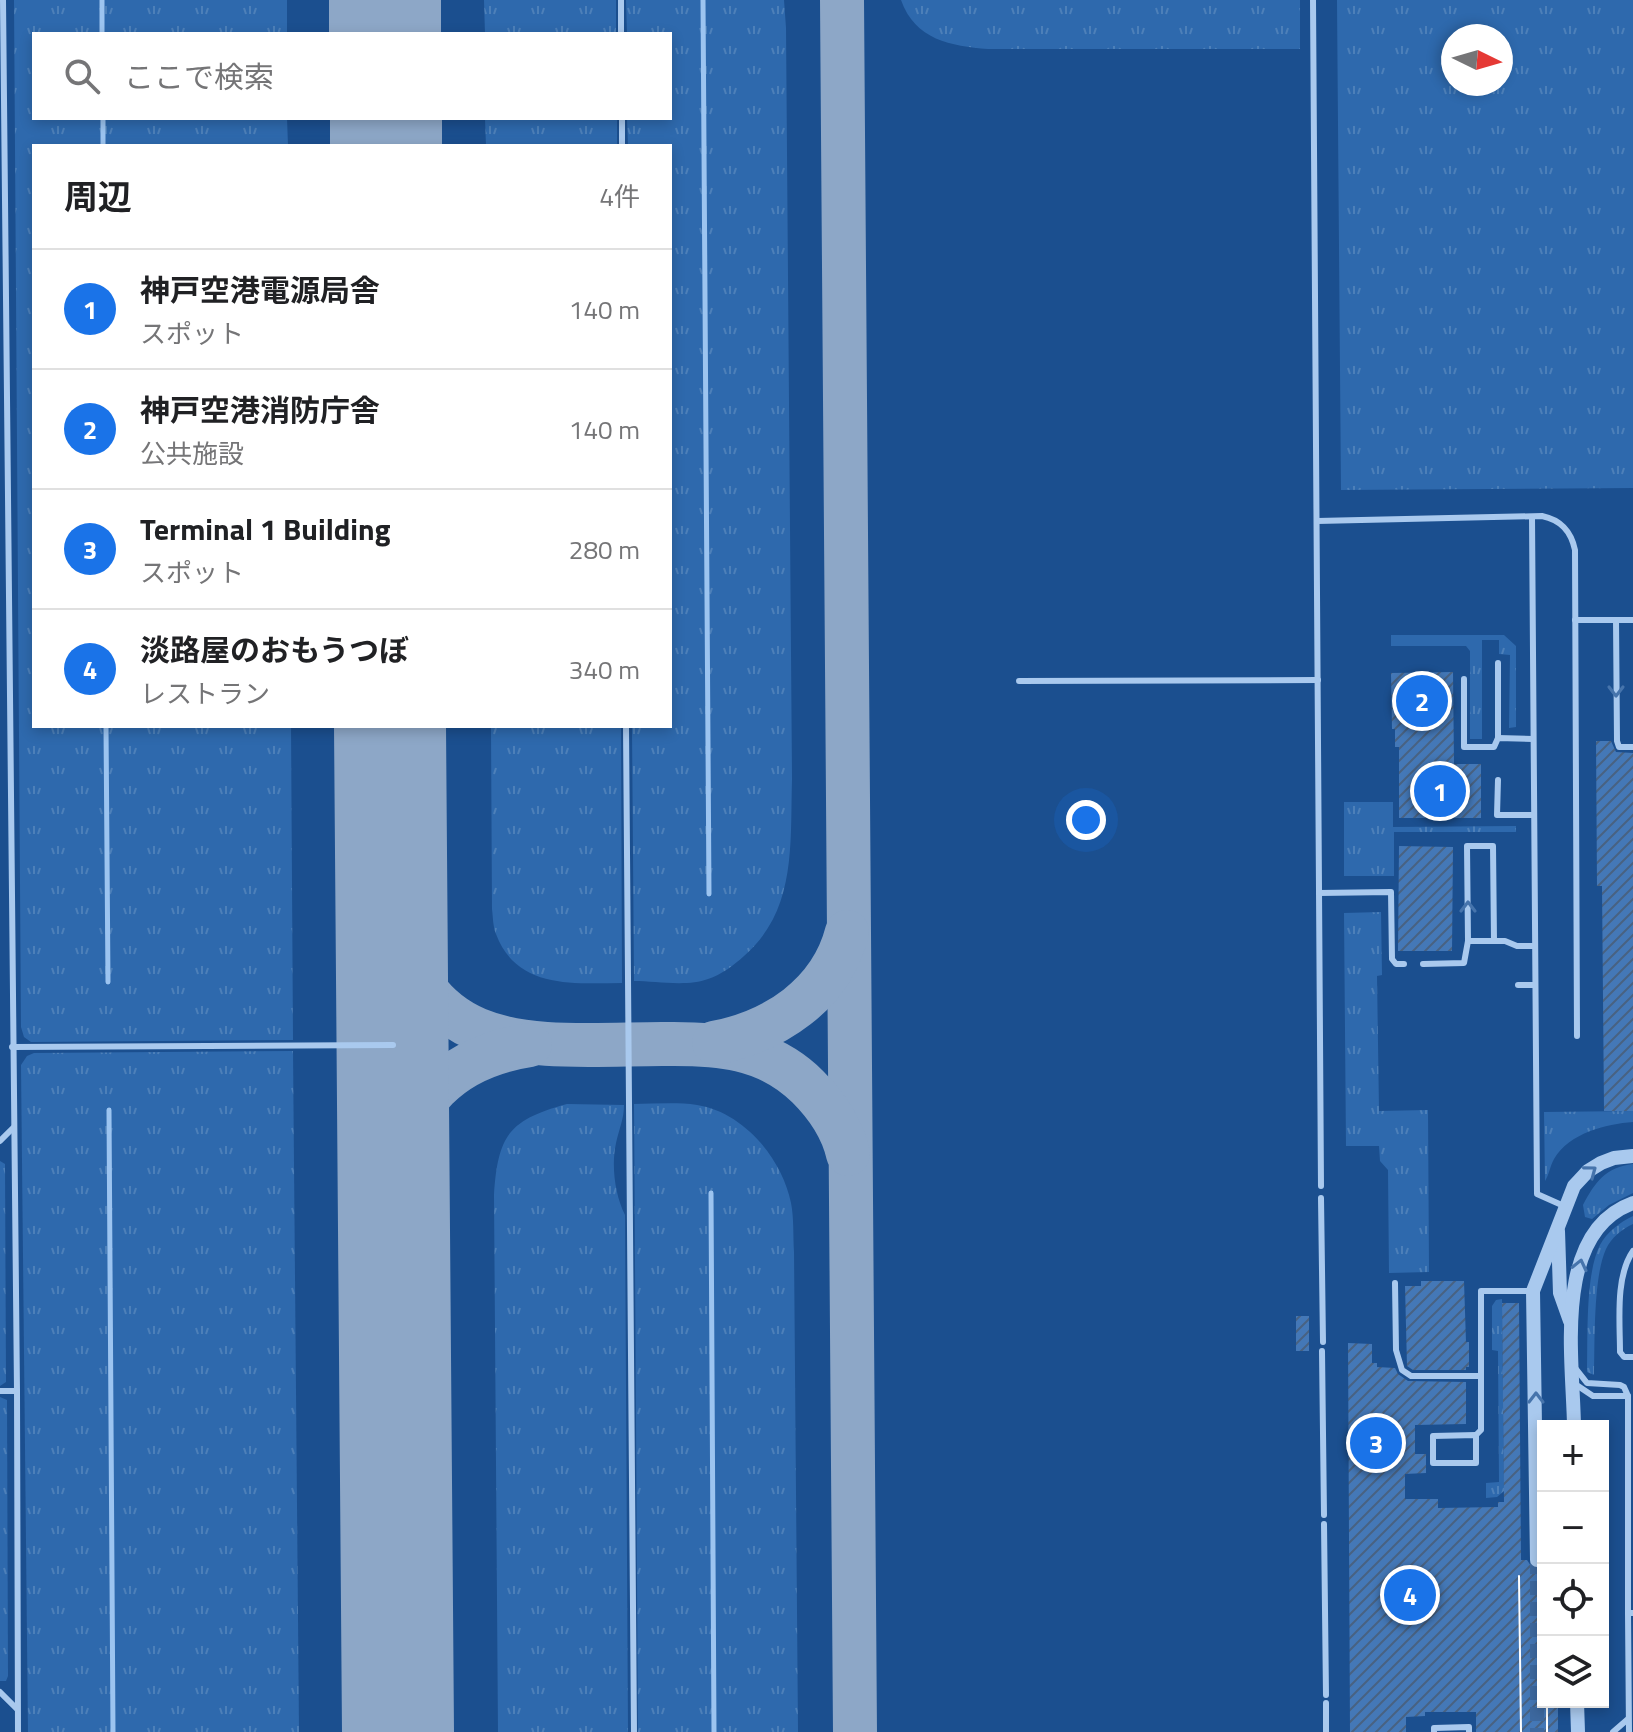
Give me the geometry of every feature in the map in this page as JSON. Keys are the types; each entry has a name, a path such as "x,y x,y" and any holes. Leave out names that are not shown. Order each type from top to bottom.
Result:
{"street":[{"path":"1537,1560 1533,1291 1574,1186 1588,1171 1614,1158 1633,1156"},
{"path":"1574,1420 1572,1329 1577,1272 1589,1238 1608,1215 1633,1203"},
{"path":"1561,1214 1560,1293 1572,1329"},
{"path":"1577,1708 1578,1732"}],"lane":[{"path":"3,0 18,1732"},
{"path":"621,0 621,32"},
{"path":"1313,0 1321,1186"},
{"path":"622,120 622,144"},
{"path":"1532,517 1537,1194 1561,1214"},
{"path":"1317,521 1552,518 1572,539 1577,1036"},
{"path":"1575,620 1633,620"},
{"path":"1616,620 1617,743 1621,747 1633,747"},
{"path":"1464,679 1464,747 1494,747 1498,738 1498,663"},
{"path":"1019,681 1318,680"},
{"path":"626,728 634,1732"},
{"path":"1498,738 1533,739"},
{"path":"1498,780 1497,815 1534,815"},
{"path":"1423,964 1464,963 1468,941 1467,846 1493,846 1494,941"},
{"path":"1319,893 1391,892 1392,959 1396,964 1404,964"},
{"path":"1468,941 1505,941 1517,946 1535,946"},
{"path":"1518,985 1535,985"},
{"path":"12,1047 393,1045"},
{"path":"0,1141 13,1128"},
{"path":"1321,1198 1323,1342"},
{"path":"1633,1251 1628,1259 1623,1284 1620,1352 1624,1357 1633,1357"},
{"path":"1395,1283 1396,1350 1402,1370 1411,1376 1480,1376"},
{"path":"1476,1435 1476,1463 1433,1463 1433,1436 1476,1435 1481,1430 1481,1291 1533,1291"},
{"path":"1322,1351 1324,1515"},
{"path":"1573,1362 1577,1373 1587,1383 1624,1387 1628,1396 1629,1732"},
{"path":"1573,1379 1579,1389 1593,1396 1628,1396"},
{"path":"0,1391 17,1391"},
{"path":"1324,1524 1326,1695"},
{"path":"0,1692 17,1709"},
{"path":"1326,1703 1326,1732"},
{"path":"1613,1732 1629,1717"},
{"path":"1434,1732 1434,1728 1446,1727 1469,1727 1469,1732"}],"green space":[{"path":"14,0 287,0 287,32 32,32 32,120 287,120 288,144 32,144 32,728 291,728 293,1040 31,1042 24,1037 21,1027"},
{"path":"484,0 616,0 616,32 485,32"},
{"path":"626,0 784,0 792,779 790,851 782,897 774,918 761,938 732,966 708,979 691,983 634,981 632,728 672,728 672,144 628,144 627,120 672,120 672,32 627,32"},
{"path":"901,0 1300,0 1300,49 974,48 948,43 925,32 915,24"},
{"path":"1337,0 1633,0 1633,488 1341,490"},
{"path":"485,120 617,120 617,144 486,144"},
{"path":"1391,635 1504,635 1516,646 1516,727 1509,728 1510,655 1499,654 1499,640 1482,640 1482,739 1470,739 1470,651 1466,646 1391,646"},
{"path":"491,728 621,728 622,983 567,982 533,974 518,965 506,952 496,934 492,909"},
{"path":"1344,802 1393,802 1393,827 1516,826 1516,832 1394,832 1394,876 1344,876"},
{"path":"1381,912 1382,975 1377,976 1379,1111 1428,1110 1429,1272 1389,1273 1388,1170 1380,1161 1379,1146 1346,1146 1344,913"},
{"path":"293,1051 299,1732 28,1732 21,1065 27,1056 34,1053"},
{"path":"567,1104 624,1105 614,1171 616,1189 625,1215 628,1732 498,1732 496,1175 504,1144 519,1124"},
{"path":"634,1104 697,1105 730,1117 745,1127 769,1154 779,1170 791,1203 798,1732 638,1732"},
{"path":"1633,1111 1633,1122 1600,1128 1569,1143 1554,1159 1545,1181 1544,1112"},
{"path":"0,1161 5,1164 6,1382 0,1386"},
{"path":"1633,1164 1633,1193 1609,1205 1592,1219 1585,1217 1583,1205 1597,1183 1615,1168"},
{"path":"1633,1216 1633,1224 1611,1241 1602,1261 1596,1310 1594,1375 1587,1372 1588,1307 1595,1257 1606,1236"},
{"path":"1502,1299 1504,1491 1497,1497 1486,1498 1486,1483 1499,1482 1498,1351 1492,1350 1492,1306 1496,1300"},
{"path":"0,1397 7,1400 6,1681 0,1681"}],"building":[{"path":"1453,672 1454,764 1481,764 1481,818 1399,818 1399,747 1395,747 1395,729 1392,729 1391,673"},
{"path":"1596,741 1611,741 1616,752 1633,753 1633,1111 1604,1111 1602,886 1597,886"},
{"path":"1399,846 1453,847 1452,951 1398,951"},
{"path":"1421,1281 1464,1281 1466,1342 1469,1342 1469,1367 1466,1370 1413,1370 1407,1366 1405,1286 1421,1286"},
{"path":"1502,1303 1519,1303 1521,1560 1527,1560 1533,1569 1537,1569 1537,1708 1558,1708 1558,1732 1476,1732 1476,1712 1425,1712 1425,1716 1406,1717 1406,1732 1350,1732 1348,1343 1372,1344 1372,1363 1377,1363 1377,1367 1395,1368 1408,1381 1466,1382 1466,1424 1415,1425 1415,1454 1426,1454 1426,1473 1405,1474 1405,1499 1438,1499 1438,1508 1498,1507 1498,1502 1504,1502"},
{"path":"1296,1316 1309,1316 1309,1351 1296,1351"}],"waterway":[{"path":"102,0 102,32"},
{"path":"703,0 709,894"},
{"path":"103,120 103,144"},
{"path":"106,728 108,982"},
{"path":"109,1110 113,1732"},
{"path":"711,1193 714,1732"}],"taxiway":[{"path":"842,0 855,1732"},
{"path":"391,905 407,956 429,994 457,1019 490,1034 528,1042 722,1046 758,1055 792,1073 815,1094 838,1126 848,1154"},
{"path":"714,1043 758,1030 797,1007 828,974 847,932"},
{"path":"393,1181 409,1129 421,1107 437,1088 477,1060 530,1045"}],"runway":[{"path":"385,0 385,32"},
{"path":"386,120 386,144"},
{"path":"390,728 398,1732"}],"tunnel":[{"path":"1537,1564 1537,1732"}],"tram line":[{"path":"1519,1576 1521,1732"},
{"path":"1547,1708 1547,1732"}],"place":[{"name":"神戸空港消防庁舎","path":"1422,701"},
{"name":"神戸空港電源局舎","path":"1440,791"},
{"name":"Terminal 1 Building","path":"1376,1443"},
{"name":"淡路屋のおもうつぼ","path":"1410,1595"}]}
